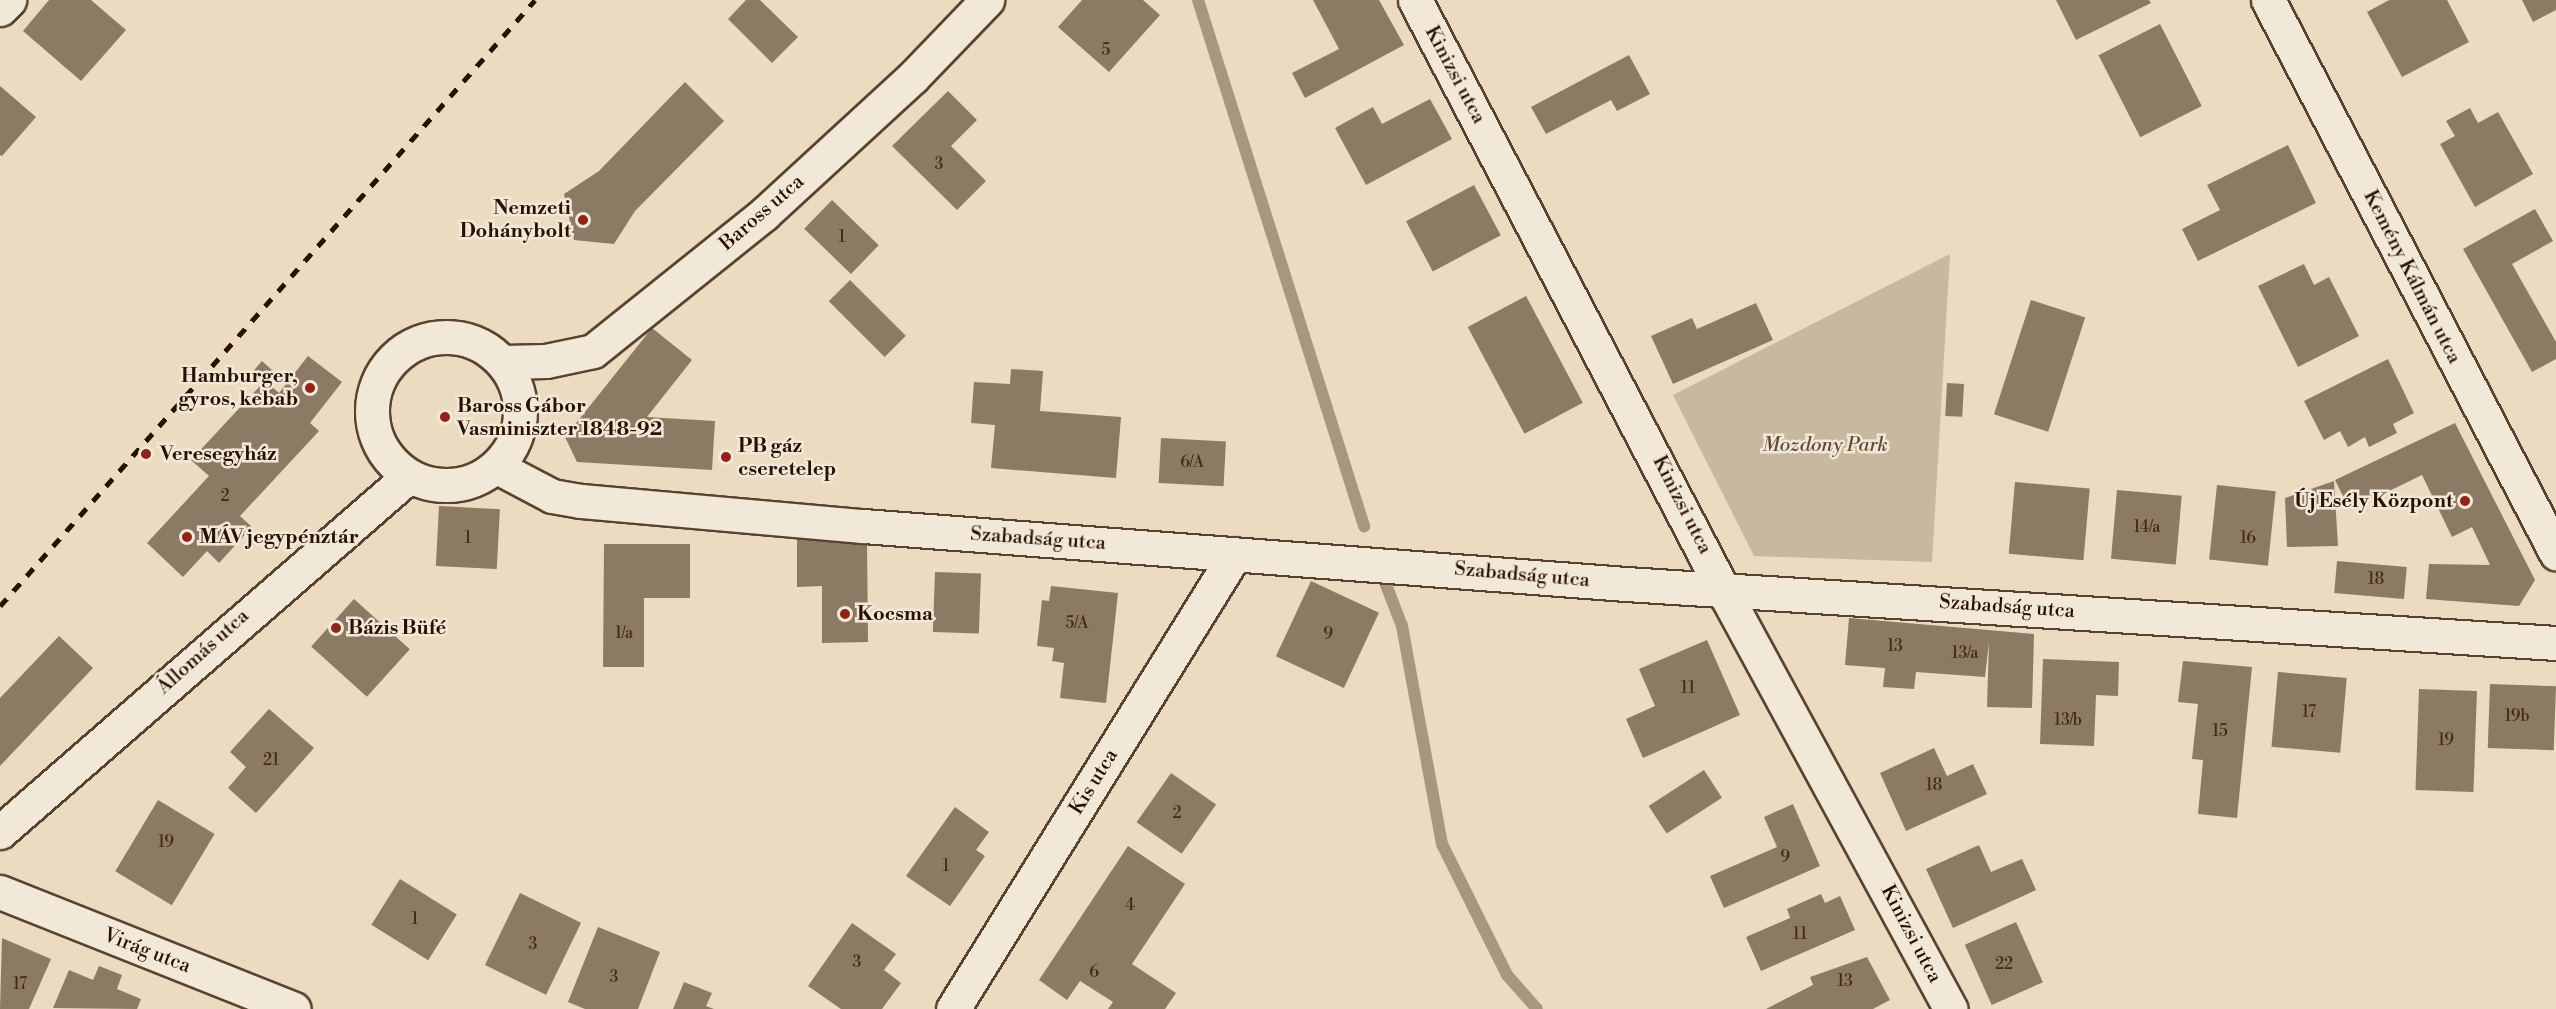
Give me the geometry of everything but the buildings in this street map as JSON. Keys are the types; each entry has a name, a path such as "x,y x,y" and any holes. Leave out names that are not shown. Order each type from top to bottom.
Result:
{"street":[{"path":"0,9 9,0"},
{"name":"Baross utca","path":"503,362 546,361 592,351 764,214 913,77 987,0"},
{"name":"Kinizsi utca","path":"1415,0 1722,588 1951,1009"},
{"name":"Kemény Kálmán utca","path":"2268,0 2556,553"},
{"path":"458,337 482,346 503,362 521,404 520,428 497,467 454,486 409,476 389,460 376,438 371,412 388,364 408,347 432,338 458,337"},
{"name":"Szabadság utca","path":"497,467 552,496 581,501 1235,554 2556,643"},
{"name":"Állomás utca","path":"0,832 266,596 409,476"},
{"name":"Kis utca","path":"953,1009 1235,554"},
{"name":"Virág utca","path":"0,892 294,1009"}],"green space":[{"name":"Mozdony Park","path":"1950,254 1932,562 1754,556 1673,395"}],"waterway":[{"path":"1198,0 1364,526"},
{"path":"1383,577 1402,626 1442,844 1507,975 1537,1009"}],"railway":[{"path":"0,606 535,0"}],"place":[{"name":"Nemzeti Dohánybolt","path":"583,220"},
{"name":"Hamburger, gyros, kebab","path":"310,388"},
{"name":"Baross Gábor Vasminiszter 1848-92","path":"445,417"},
{"name":"Veresegyház","path":"146,454"},
{"name":"PB gáz cseretelep","path":"726,457"},
{"name":"Új Esély Központ","path":"2465,501"},
{"name":"MÁV jegypénztár","path":"187,537"},
{"name":"Kocsma","path":"845,614"},
{"name":"Bázis Büfé","path":"336,628"}]}
